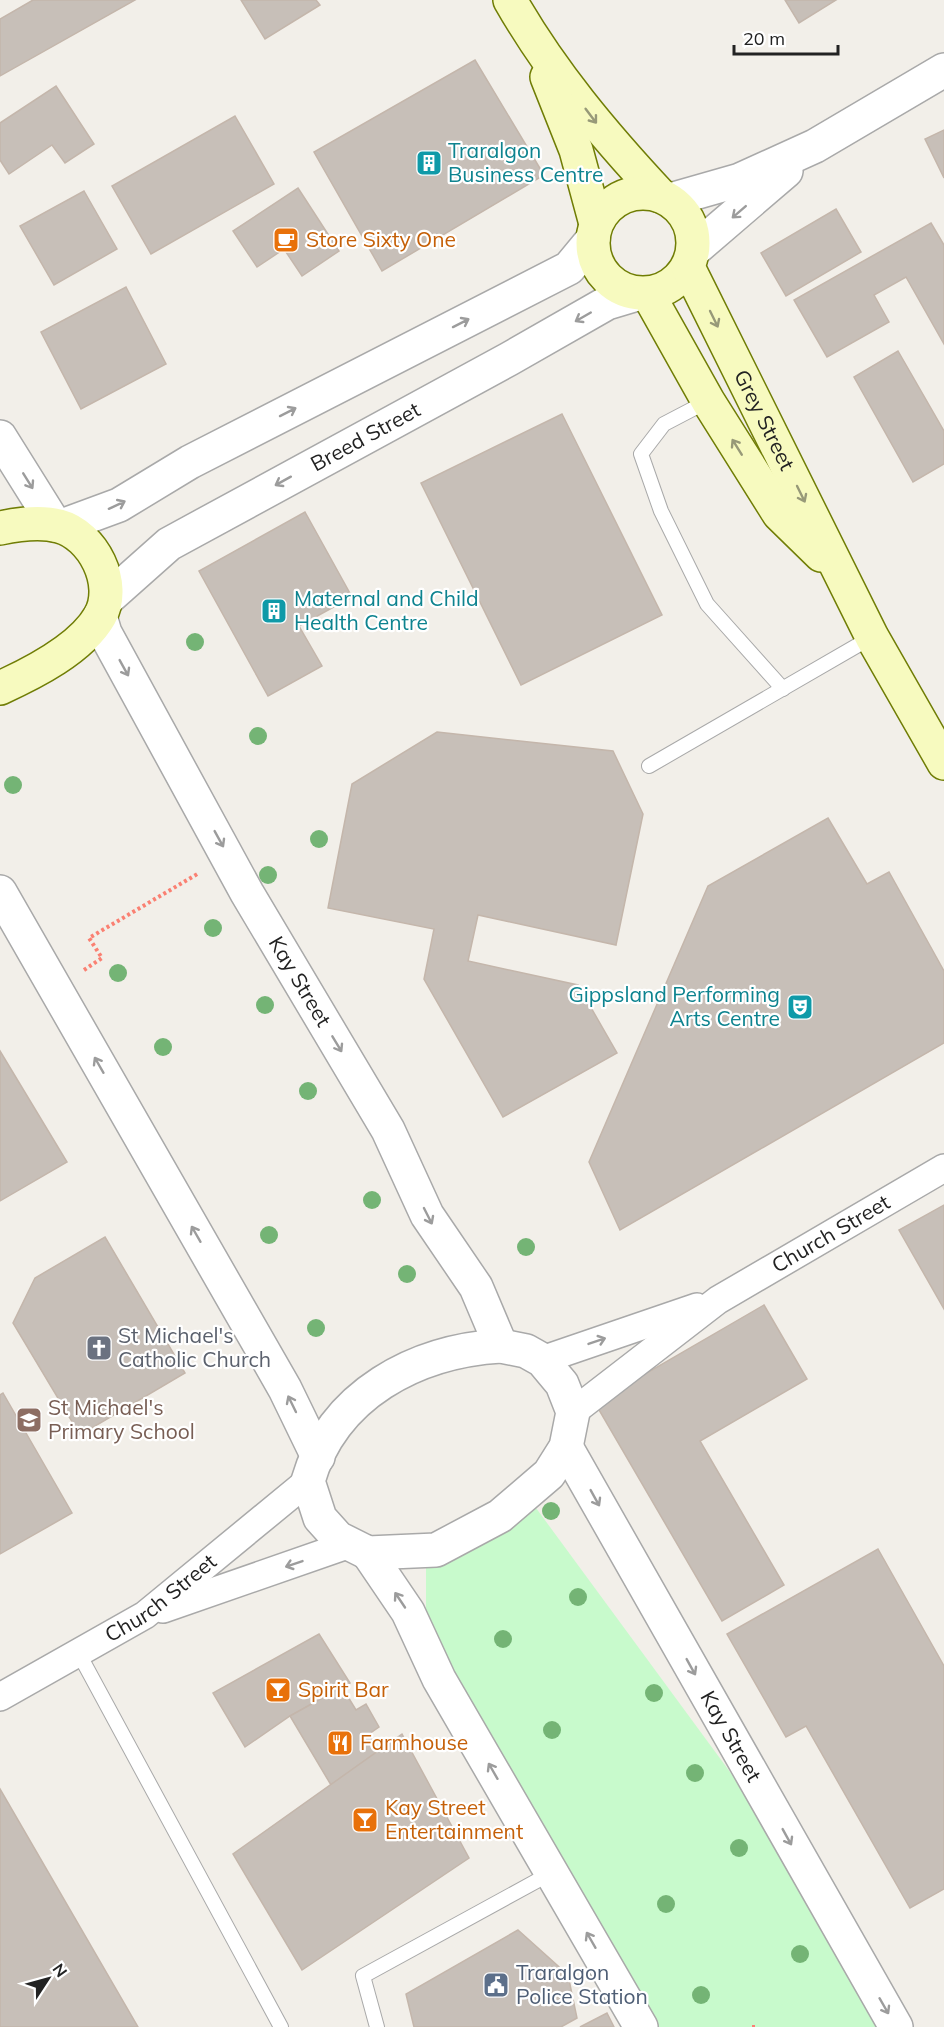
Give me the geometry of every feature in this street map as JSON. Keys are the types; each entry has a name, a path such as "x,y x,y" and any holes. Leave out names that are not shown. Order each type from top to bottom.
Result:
{"main road":[{"path":"510,0 531,36 607,138 665,198 684,213 693,231 691,259 678,280 664,290 642,294 613,284 597,264 594,232 576,150 531,36"},
{"path":"594,232 604,211 616,200 630,194 646,193 665,198"},
{"name":"Grey Street","path":"691,259 872,637 944,763"},
{"name":"Grey Street","path":"642,294 779,514 840,573"},
{"path":"0,528 24,524 59,526 79,536 93,551 102,569 103,608 60,655 31,674 0,688"}],"street":[{"path":"665,198 740,180 815,146 944,70"},
{"path":"691,259 815,146"},
{"path":"0,437 59,526 119,505 190,462 569,268 594,232"},
{"name":"Breed Street","path":"103,608 169,544 608,303 642,294"},
{"name":"Kay Street","path":"103,608 105,633 247,893 388,1130 427,1215 476,1287 501,1346"},
{"path":"0,892 285,1389 313,1469 320,1518 338,1538 359,1548 408,1612 439,1679 641,2027"},
{"name":"Church Street","path":"573,1412 718,1300 944,1168"},
{"name":"Church Street","path":"542,1360 718,1300"},
{"path":"145,1616 359,1548 435,1550 500,1516 549,1474 566,1447 573,1412 561,1384 542,1360 526,1351 501,1346 468,1348 442,1354 380,1383 360,1397 313,1469"},
{"name":"Kay Street","path":"566,1447 896,2027"},
{"name":"Church Street","path":"0,1697 145,1616 313,1469"}],"lane":[{"path":"708,401 664,424 641,454 661,511 707,604 783,689"},
{"path":"649,766 872,637"},
{"path":"78,1652 280,2027"},
{"path":"377,2027 363,1976 553,1872"}],"path":[{"path":"56,988 102,958 89,938 228,856"},
{"path":"752,2027 758,2027"}],"green space":[{"path":"525,1493 816,1889 895,2027 641,2027 426,1651 426,1554"}],"building":[{"path":"33,0 135,0 0,76 0,19"},
{"path":"241,0 316,0 320,5 265,39"},
{"path":"785,0 836,0 799,23"},
{"name":"Traralgon Business Centre","path":"475,60 544,175 382,271 314,152"},
{"path":"56,86 94,144 65,163 52,145 9,174 0,160 0,123"},
{"path":"235,116 274,184 151,254 112,186"},
{"path":"944,130 944,178 925,139"},
{"name":"Store Sixty One","path":"298,188 339,251 302,276 284,249 257,267 233,231"},
{"path":"84,191 117,249 54,285 20,226"},
{"path":"836,209 861,252 786,296 761,253"},
{"path":"931,223 944,245 944,344 906,277 874,295 889,322 827,357 794,300"},
{"path":"126,287 166,364 81,409 41,332"},
{"path":"898,351 944,431 944,464 913,482 854,377"},
{"path":"562,414 662,615 521,685 421,483"},
{"name":"Maternal and Child Health Centre","path":"305,512 352,597 299,626 322,666 268,696 199,571"},
{"path":"437,732 613,751 643,814 616,945 478,915 468,961 578,985 617,1053 503,1117 424,979 434,929 328,908 352,784"},
{"name":"Gippsland Performing Arts Centre","path":"828,818 867,884 889,872 944,971 944,1043 620,1230 589,1162 708,886"},
{"path":"0,1051 67,1162 0,1201"},
{"path":"944,1205 944,1309 899,1230"},
{"name":"St Michael's Catholic Church","path":"105,1237 185,1373 80,1435 13,1323 35,1278"},
{"path":"764,1305 807,1379 700,1441 784,1585 722,1621 595,1403"},
{"path":"3,1393 72,1513 0,1554 0,1395"},
{"path":"878,1549 944,1666 944,1889 910,1908 806,1726 786,1737 727,1634"},
{"name":"Spirit Bar","path":"319,1634 350,1683 290,1716 245,1747 213,1693"},
{"name":"Farmhouse","path":"342,1687 356,1710 366,1704 379,1727 369,1734 378,1751 331,1785 290,1716"},
{"name":"Kay Street Entertainment","path":"402,1734 469,1858 302,1970 233,1854"},
{"path":"0,1789 138,2027 0,2027"},
{"name":"Traralgon Police Station","path":"518,1930 568,1975 577,2018 561,2027 414,2027 406,1994"},
{"path":"607,2013 614,2027 580,2027"}],"place":[{"name":"Traralgon Business Centre","path":"429,163"},
{"name":"Store Sixty One","path":"286,240"},
{"name":"Maternal and Child Health Centre","path":"274,611"},
{"name":"Gippsland Performing Arts Centre","path":"800,1007"},
{"name":"St Michael's Catholic Church","path":"99,1348"},
{"name":"St Michael's Primary School","path":"29,1420"},
{"name":"Spirit Bar","path":"278,1690"},
{"name":"Farmhouse","path":"340,1743"},
{"name":"Kay Street Entertainment","path":"365,1820"},
{"name":"Traralgon Police Station","path":"496,1985"}]}
